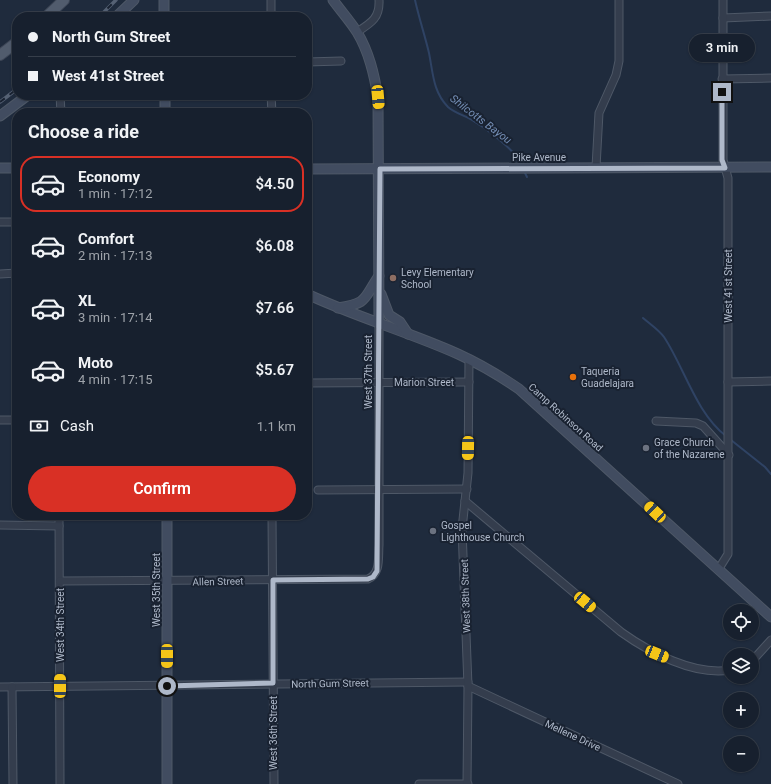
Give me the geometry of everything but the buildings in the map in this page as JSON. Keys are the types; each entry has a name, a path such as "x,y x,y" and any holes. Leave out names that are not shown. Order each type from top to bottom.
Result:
{"main road":[{"path":"51,12 64,0"},
{"path":"121,12 134,0"},
{"path":"164,0 164,12"},
{"name":"West 37th Street","path":"333,0 357,32 371,64 378,97 380,169 379,324"},
{"path":"0,55 12,46"},
{"path":"0,116 21,100"},
{"name":"Pike Avenue","path":"312,169 771,167"},
{"path":"0,168 12,168"},
{"path":"337,308 359,304 365,300 379,276"},
{"path":"379,289 389,315 400,322 408,334"},
{"name":"Camp Robinson Road","path":"312,296 337,308 408,334 494,372 529,398 771,617"},
{"name":"West 35th Street","path":"167,520 167,784"}],"street":[{"path":"271,0 271,12"},
{"path":"357,32 372,22 379,10 379,0"},
{"path":"596,167 599,113 616,75 619,61 619,0"},
{"name":"West 41st Street","path":"718,570 728,554 729,451 728,178 722,160 723,0"},
{"path":"723,18 771,16"},
{"path":"312,62 341,62"},
{"path":"722,79 771,78"},
{"path":"0,222 12,222"},
{"path":"0,274 12,273"},
{"name":"West 37th Street","path":"375,575 378,567 379,324"},
{"name":"West 38th Street","path":"467,784 468,684 462,529 467,489 469,360"},
{"path":"728,382 771,381"},
{"name":"Marion Street","path":"312,383 469,382"},
{"path":"0,420 12,420"},
{"path":"656,421 696,423 703,426 729,451"},
{"path":"318,490 467,489"},
{"path":"465,501 621,632 641,646 680,663 718,671 723,671"},
{"name":"West 34th Street","path":"59,520 60,784"},
{"name":"West 36th Street","path":"272,520 274,784"},
{"path":"0,526 59,526"},
{"name":"Allen Street","path":"60,581 368,579 375,575"},
{"path":"759,653 771,640"},
{"name":"North Gum Street","path":"0,687 167,686 273,683 468,684"},
{"name":"Mellene Drive","path":"468,684 678,784"},
{"path":"12,687 13,784"},
{"path":"419,784 467,784"}],"waterway":[{"name":"Shilcotts Bayou","path":"415,0 429,53 434,82 439,95 448,107 472,120 494,135 508,147 519,159 522,165"},
{"name":"Shilcotts Bayou","path":"524,171 527,177"},
{"path":"643,318 657,329 664,337 706,415 726,436"},
{"path":"731,440 765,467 771,474"}],"railway":[{"path":"104,12 116,0"},
{"path":"0,102 12,93"}],"place":[{"name":"Levy Elementary School","path":"393,278"},
{"name":"Taqueria Guadelajara","path":"573,377"},
{"name":"Grace Church of the Nazarene","path":"646,448"},
{"name":"Gospel Lighthouse Church","path":"433,531"}],"route":[{"path":"167,686 273,683 273,580 368,579 373,577 377,571 379,545 380,169 596,167 725,168 722,160 722,92"}]}
